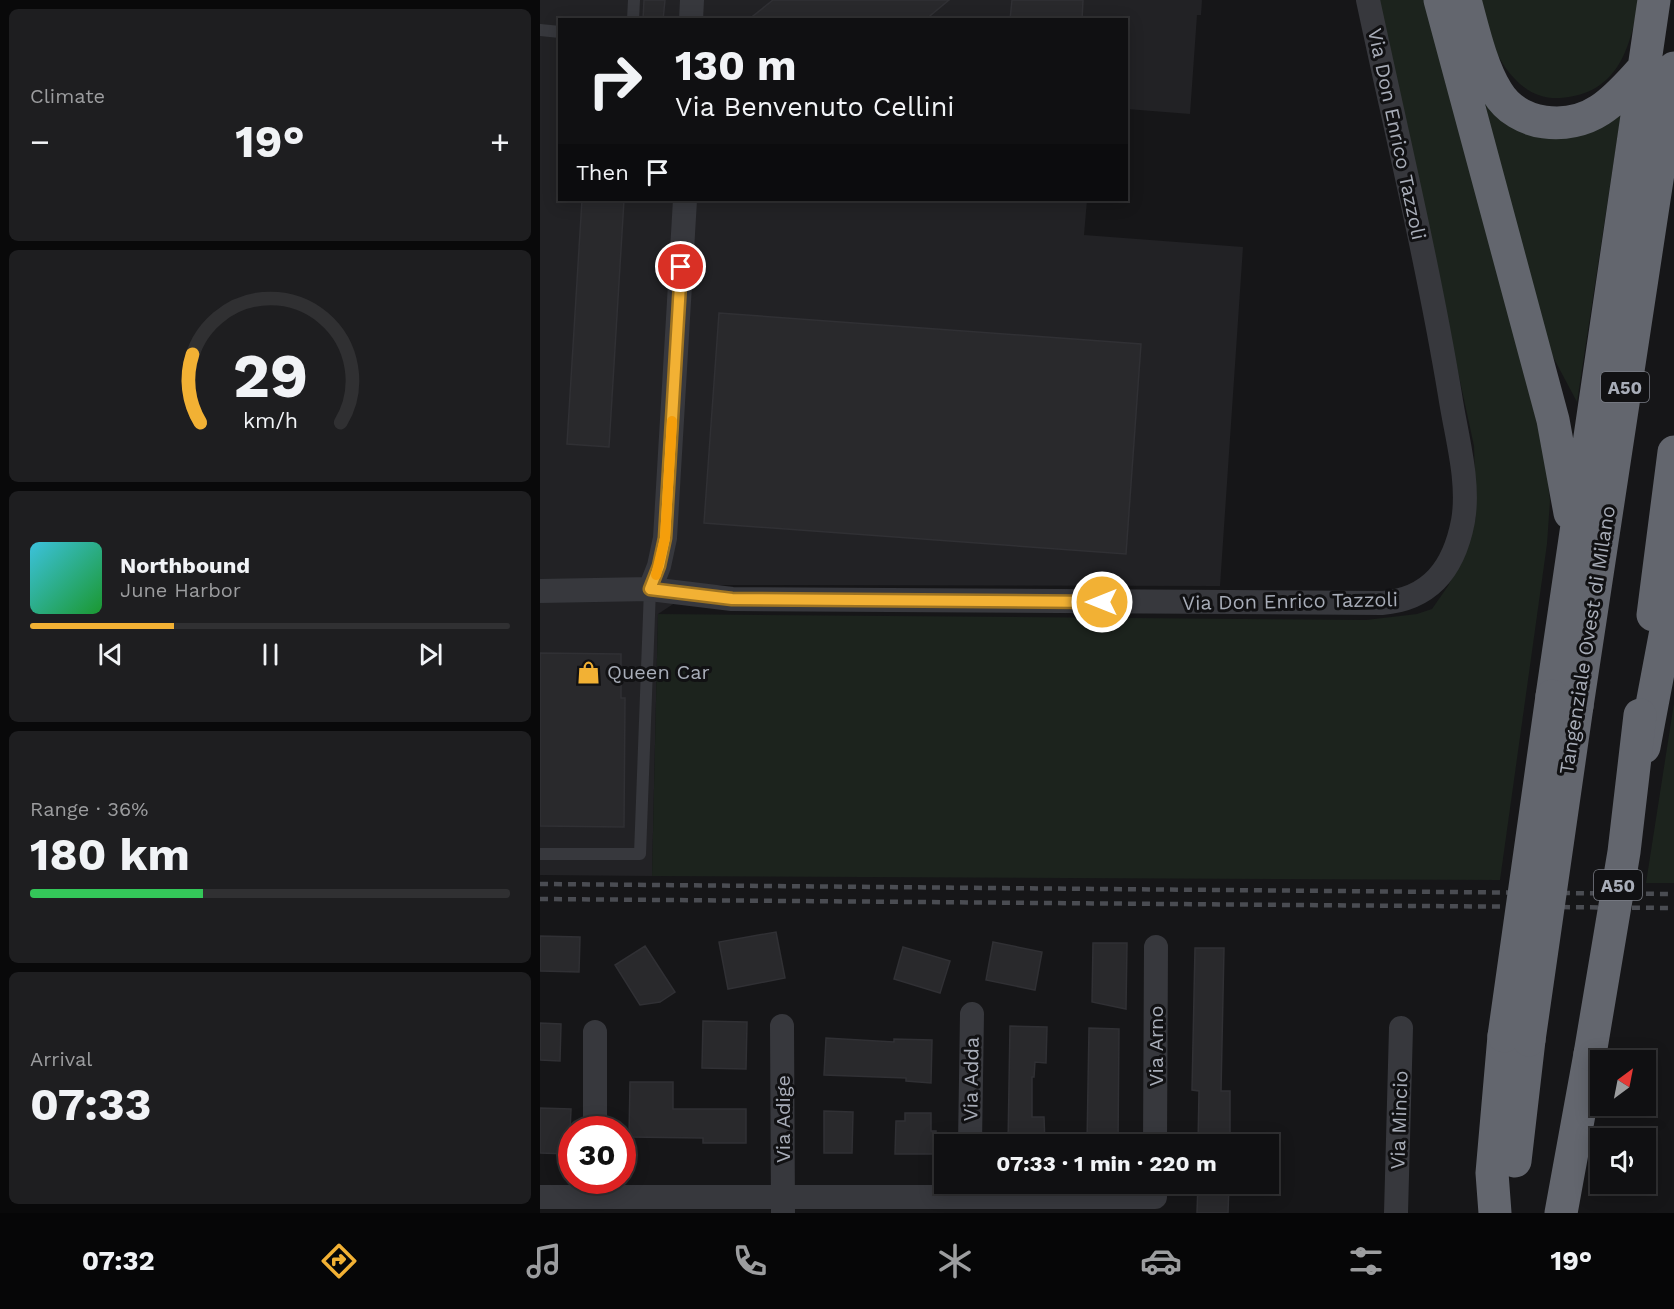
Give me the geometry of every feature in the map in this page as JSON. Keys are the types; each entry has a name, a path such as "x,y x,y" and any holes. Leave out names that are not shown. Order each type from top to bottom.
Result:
{"highway":[{"path":"1440,0 1558,442 1568,498 1573,566"},
{"path":"1465,0 1495,88 1509,106 1526,117 1558,123 1591,116 1659,68"},
{"path":"1495,1213 1492,1173 1516,1038 1564,701 1573,566 1659,68 1654,0"},
{"name":"Tangenziale Ovest di Milano","path":"1564,701 1659,68"},
{"name":"A50","path":"1562,1213 1624,852 1645,715 1674,452"},
{"path":"1645,715 1674,588"},
{"path":"1509,1213 1516,1038"}],"street":[{"path":"691,18 692,0"},
{"name":"Via Don Enrico Tazzoli","path":"540,591 650,589 732,599 1323,603 1407,600 1427,590 1438,579 1455,550 1464,511 1464,484 1441,339 1368,0"},
{"path":"650,589 659,566 665,538 685,201"},
{"name":"Via Arno","path":"1155,1134 1156,947"},
{"name":"Via Adda","path":"970,1134 972,1014"},
{"name":"Via Adige","path":"782,1026 783,1205"},
{"name":"Via Mincio","path":"1396,1213 1401,1028"},
{"path":"595,1032 595,1116"},
{"path":"540,1197 595,1197 783,1205 969,1198 1155,1198"}],"lane":[{"path":"633,18 634,0"},
{"path":"540,30 558,32"},
{"path":"540,854 640,854 650,589"}],"shaded area":[{"path":"540,0 1202,0 1201,15 1197,15 1190,114 1128,109 1128,18 558,18 558,201 1087,201 1084,235 1243,247 1220,586 702,585 658,614 652,876 540,875"},
{"path":"1378,0 1429,0 1545,454 1550,501 1547,544 1500,880 652,876 658,614 1366,620 1417,614 1432,609 1448,586 1468,547 1476,517 1474,446"},
{"path":"1453,0 1505,107 1621,114 1577,402 1552,355"},
{"path":"1478,0 1639,0 1625,51 1618,66 1608,78 1596,88 1580,95 1553,98 1530,91 1508,71 1492,42"},
{"path":"1674,703 1674,883 1646,883"}],"building":[{"path":"644,0 665,0 663,18 643,18"},
{"path":"773,0 949,0 927,18 750,18"},
{"path":"1012,0 1083,0 1082,18 1010,18"},
{"path":"582,201 624,201 609,447 567,444"},
{"path":"719,313 1141,344 1126,554 704,523"},
{"path":"540,653 621,654 621,698 625,698 624,827 540,826"},
{"path":"776,932 785,978 728,989 719,942"},
{"path":"540,936 580,937 579,972 540,971"},
{"path":"993,942 1042,952 1035,990 986,980"},
{"path":"1093,943 1127,943 1126,1009 1092,1002"},
{"path":"645,946 675,992 660,1002 640,1005 615,965"},
{"path":"903,947 950,961 940,993 894,979"},
{"path":"1195,948 1224,948 1221,1091 1230,1091 1230,1134 1198,1134 1199,1091 1192,1090"},
{"path":"703,1021 747,1022 746,1069 702,1068"},
{"path":"540,1023 561,1024 560,1061 540,1060"},
{"path":"1010,1026 1047,1027 1046,1063 1035,1062 1034,1077 1032,1077 1032,1117 1044,1117 1045,1134 1008,1134"},
{"path":"1089,1028 1119,1029 1118,1134 1087,1134"},
{"path":"826,1038 894,1042 894,1039 932,1040 931,1083 906,1081 906,1078 824,1075"},
{"path":"630,1082 673,1082 673,1109 746,1109 746,1143 703,1143 703,1138 636,1137 636,1116 629,1116"},
{"path":"540,1108 571,1109 571,1116 558,1116 558,1154 540,1153"},
{"path":"824,1111 853,1112 852,1153 824,1153"},
{"path":"905,1113 931,1113 931,1131 936,1131 934,1154 895,1154 896,1121 905,1121"},
{"path":"1198,1194 1229,1194 1228,1213 1197,1213"}],"railway":[{"path":"540,884 1674,894"},
{"path":"540,899 1674,908"}],"slow traffic":[{"path":"656,575 665,538 672,421"}],"place":[{"name":"Queen Car","path":"589,672"}],"route":[{"path":"681,267 665,538 659,566 650,589 732,599 1102,602"}]}
